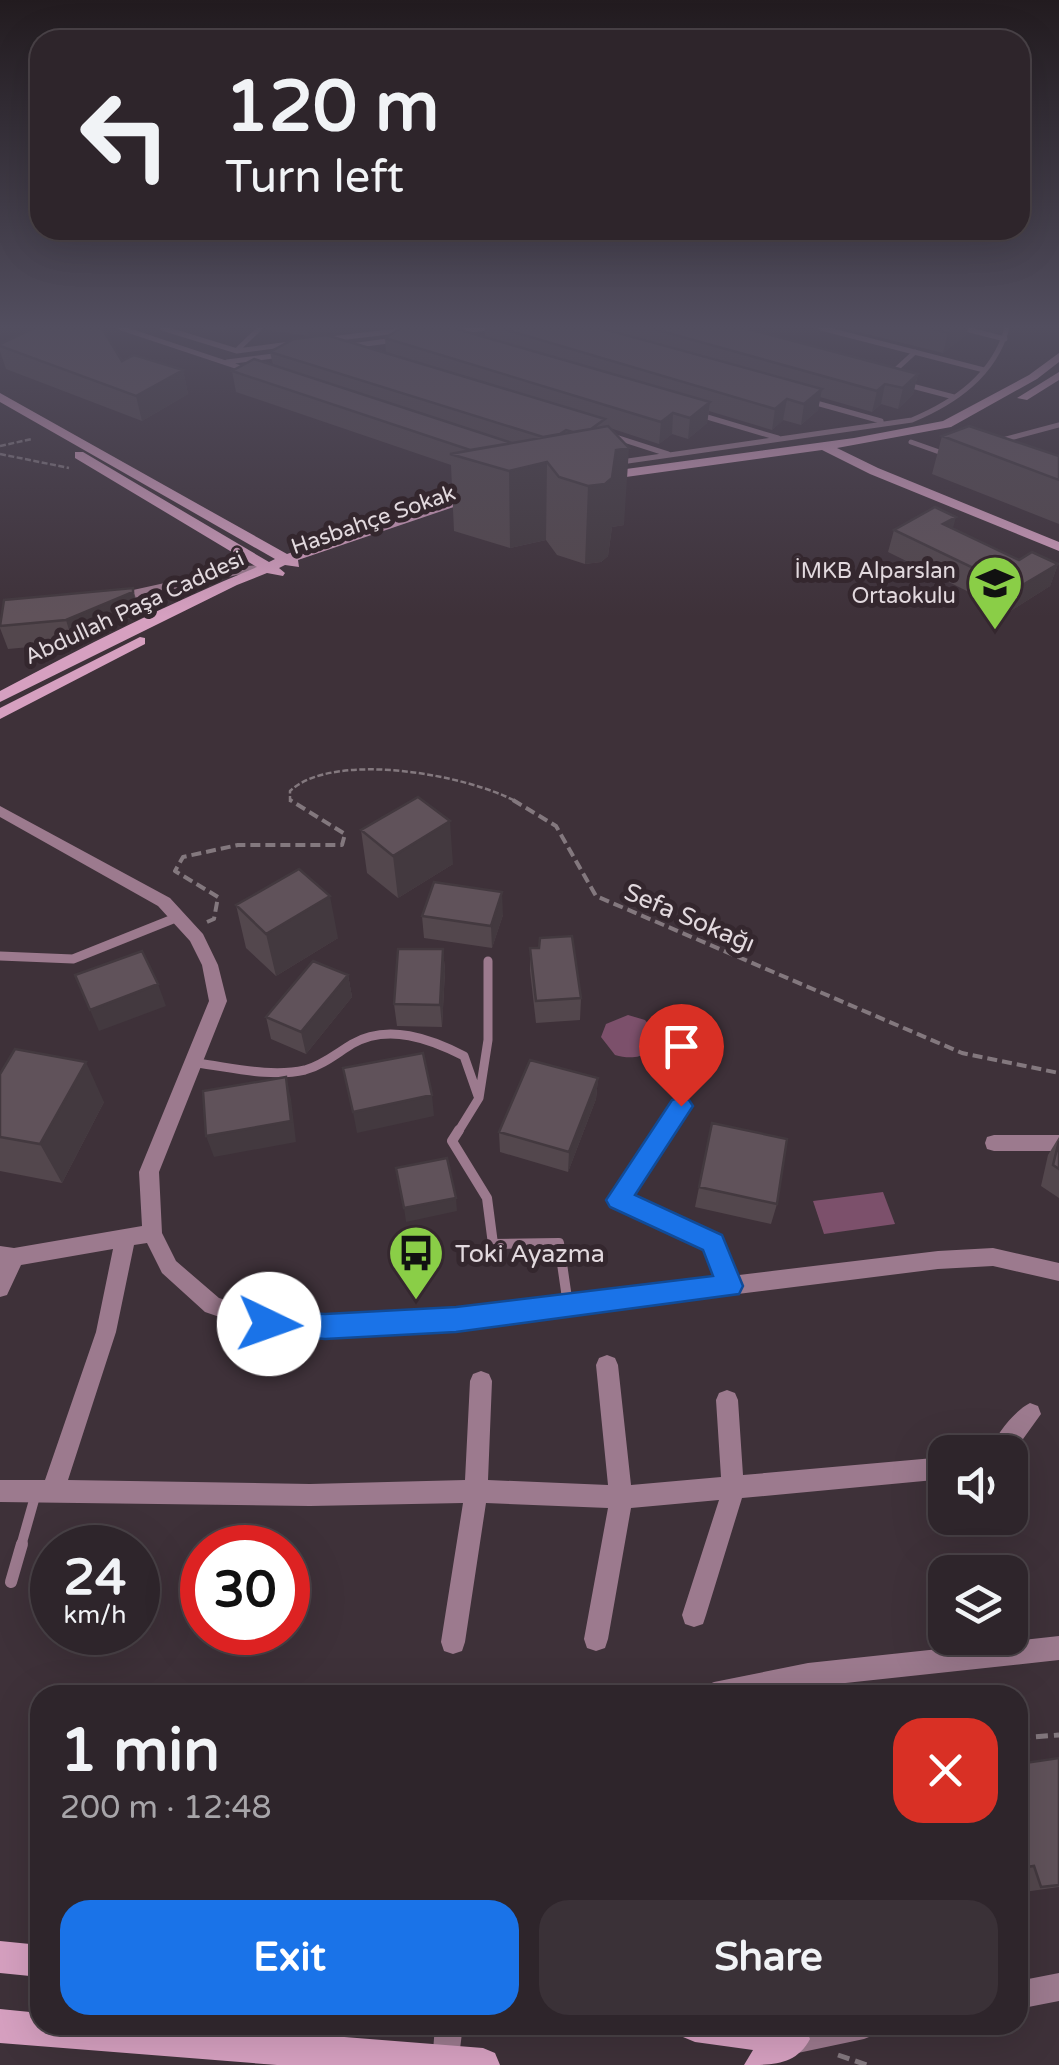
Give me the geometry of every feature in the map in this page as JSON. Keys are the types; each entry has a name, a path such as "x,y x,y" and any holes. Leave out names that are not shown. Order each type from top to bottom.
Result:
{"main road":[{"path":"29,424 284,568"},
{"path":"45,424 284,568"},
{"path":"597,487 829,449 944,424"},
{"path":"582,479 911,442 943,437 970,424"},
{"path":"829,449 1059,546"},
{"name":"Hasbahçe Sokak","path":"284,568 488,499"},
{"name":"Abdullah Paşa Caddesi","path":"0,697 84,652 284,568"},
{"name":"Abdullah Paşa Caddesi","path":"0,714 284,568"},
{"path":"0,1957 30,1959"},
{"path":"0,2026 30,2028"},
{"path":"112,2035 483,2065"},
{"path":"765,2035 793,2039"},
{"path":"761,2065 793,2039"}],"street":[{"name":"Hasbahçe Sokak","path":"93,600 284,568"},
{"path":"0,812 164,902 210,965 218,1001 150,1172 152,1233 169,1267 212,1305 269,1324 325,1326 438,1320 938,1260 993,1257 1059,1272"},
{"path":"994,1143 1059,1142"},
{"path":"0,1288 7,1256 152,1233"},
{"path":"45,1492 106,1332 125,1238"},
{"path":"596,1639 621,1497 607,1365"},
{"path":"453,1642 476,1491 481,1381"},
{"path":"694,1615 733,1490 727,1400"},
{"path":"1013,1435 1030,1414"},
{"path":"0,1491 310,1496 476,1491 621,1497 928,1470"},
{"path":"763,1685 808,1676 1059,1648"},
{"path":"1028,1994 1059,1988"},
{"path":"446,2062 448,2035"},
{"path":"793,2039 813,2035"}],"lane":[{"path":"734,424 780,438"},
{"path":"620,462 878,424"},
{"path":"988,445 1057,424"},
{"path":"596,431 671,454"},
{"path":"911,442 956,457"},
{"path":"0,956 73,960 183,923"},
{"path":"488,961 488,1040 479,1098 452,1141 486,1198 493,1244 559,1243 568,1305"},
{"path":"196,1063 298,1072 331,1059 361,1038 392,1034 439,1042 464,1056 479,1098"},
{"path":"681,1106 618,1200 713,1243 730,1286"},
{"path":"10,1582 45,1492"}],"path":[{"path":"0,446 32,439"},
{"path":"0,454 70,468"},
{"name":"Sefa Sokağı","path":"183,923 214,919 218,897 175,871 183,856 238,846 342,845 345,834 290,803 290,791 304,779 331,770 375,770 467,782 512,799 556,826 596,896 962,1053 1059,1073"},
{"path":"1028,1737 1059,1735"}],"shaded area":[{"path":"628,1015 645,1020 655,1032 652,1047 637,1057 615,1055 601,1037 606,1024"},
{"path":"883,1192 895,1224 824,1234 813,1201"}],"building":[{"path":"393,424 455,424 512,443 470,450"},
{"path":"502,424 597,424 591,429 566,430 543,437"},
{"path":"608,426 629,448 616,450 612,478 605,484 588,486 559,477 547,462 509,471 450,454"},
{"path":"969,426 1059,456 1059,480 942,436"},
{"path":"935,507 956,517 943,524 1019,560 1032,552 1058,564 1011,592 980,577 986,574 894,530"},
{"path":"133,588 133,592 66,620 0,626 4,600"},
{"path":"418,797 450,821 393,856 361,830"},
{"path":"299,869 330,896 266,934 236,905"},
{"path":"434,882 502,892 491,926 422,916"},
{"path":"572,936 581,998 536,1001 530,948 539,948 540,938"},
{"path":"398,949 443,949 440,1005 394,1004"},
{"path":"142,951 158,984 90,1010 75,975"},
{"path":"313,961 348,975 301,1032 266,1017"},
{"path":"15,1049 86,1062 40,1144 0,1137 0,1074"},
{"path":"423,1053 432,1095 353,1112 343,1068"},
{"path":"530,1060 598,1078 569,1152 499,1132"},
{"path":"286,1077 291,1121 206,1136 203,1091"},
{"path":"712,1123 787,1139 777,1204 699,1187"},
{"path":"1059,1141 1059,1169 1053,1165"},
{"path":"447,1158 456,1198 404,1208 396,1168"},
{"path":"1059,1758 1059,1885 1041,1887 1034,1866 1028,1867 1028,1763"}],"place":[{"name":"İMKB Alparslan Ortaokulu","path":"995,632"},
{"name":"Toki Ayazma","path":"416,1302"}],"route":[{"path":"269,1324 325,1326 456,1319 730,1286 713,1243 618,1200 681,1106"}]}
